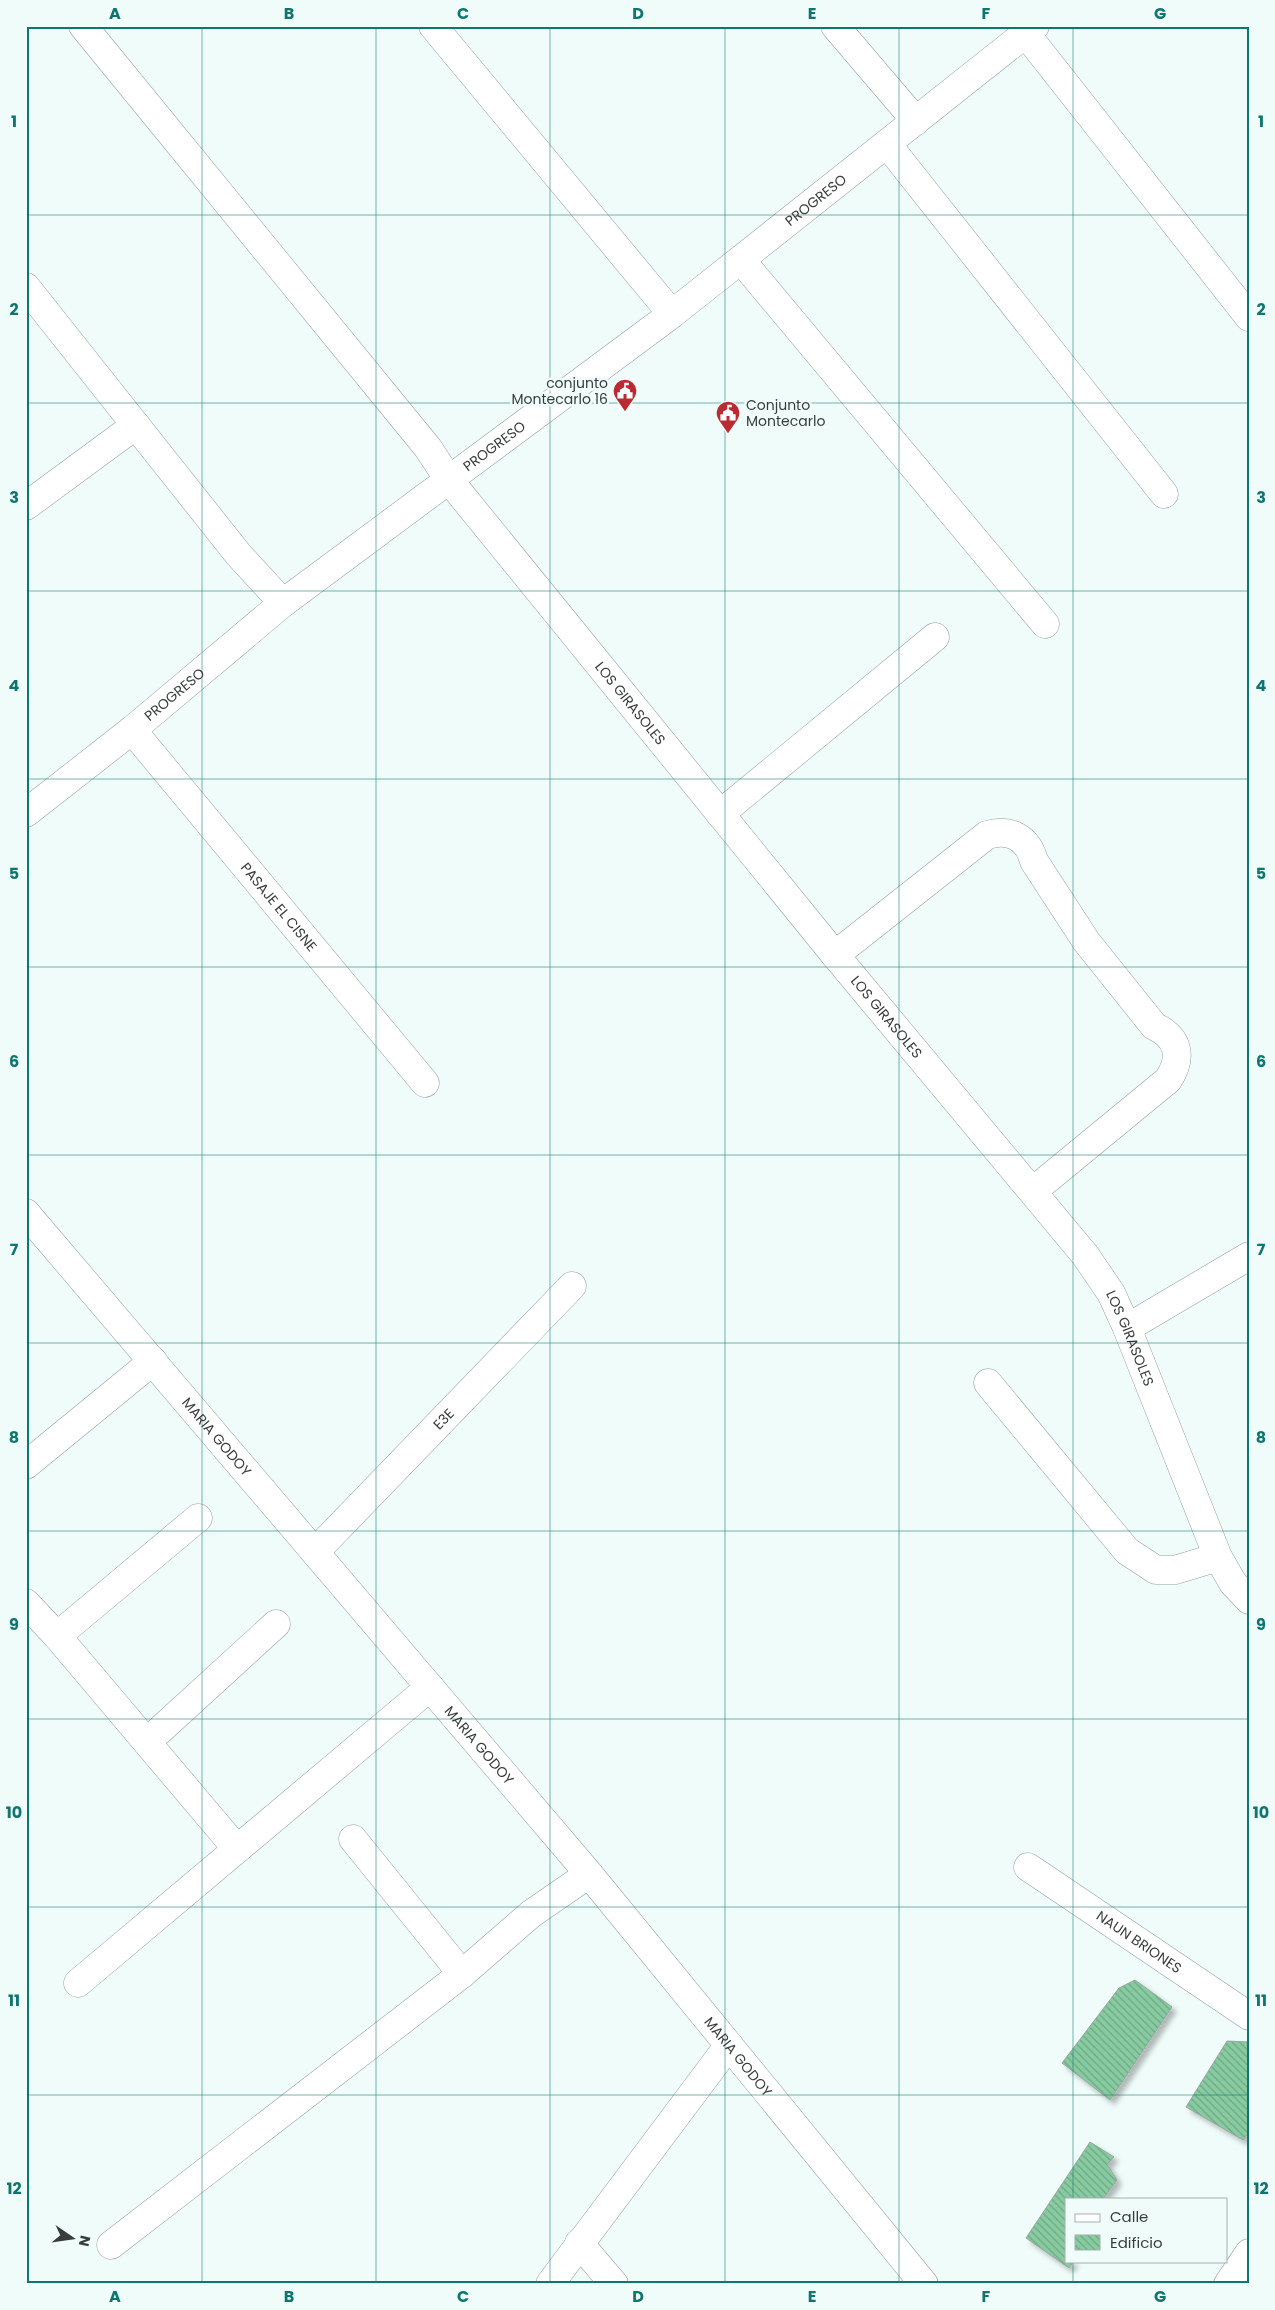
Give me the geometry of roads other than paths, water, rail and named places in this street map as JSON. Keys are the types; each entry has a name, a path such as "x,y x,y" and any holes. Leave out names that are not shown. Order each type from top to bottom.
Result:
{"street":[{"name":"LOS GIRASOLES","path":"83,26 421,440 449,480 720,814 1085,1255 1111,1293 1218,1557 1233,1583 1249,1600"},
{"path":"433,26 672,314"},
{"path":"835,26 916,121"},
{"name":"PROGRESO","path":"26,813 132,730 283,603 672,314 1030,30"},
{"path":"1030,30 1249,317"},
{"path":"887,144 1164,494"},
{"path":"741,260 1046,624"},
{"path":"26,287 238,554 283,603"},
{"path":"26,506 136,425"},
{"path":"720,814 935,637"},
{"name":"PASAJE EL CISNE","path":"132,730 425,1083"},
{"path":"835,955 986,835 1007,832 1025,842 1031,851 1034,861 1086,941 1154,1026 1172,1038 1178,1060 1168,1080 1033,1191"},
{"name":"MARIA GODOY","path":"26,1213 589,1874 924,2284"},
{"path":"1126,1328 1249,1256"},
{"name":"E3E","path":"315,1552 572,1286"},
{"path":"26,1465 153,1361"},
{"path":"988,1383 1127,1551 1156,1570 1176,1570 1218,1557"},
{"path":"57,1636 198,1518"},
{"path":"26,1604 57,1636 237,1849"},
{"path":"147,1742 276,1624"},
{"path":"78,1983 430,1687"},
{"path":"353,1839 462,1974"},
{"name":"NAUN BRIONES","path":"1028,1867 1249,2016"},
{"path":"111,2245 462,1974 530,1914 589,1874"},
{"path":"550,2284 728,2045"},
{"path":"579,2243 614,2284"},
{"path":"1228,2284 1249,2253"}],"place":[{"name":"conjunto Montecarlo 16","path":"625,412"},
{"name":"Conjunto Montecarlo","path":"728,434"}]}
